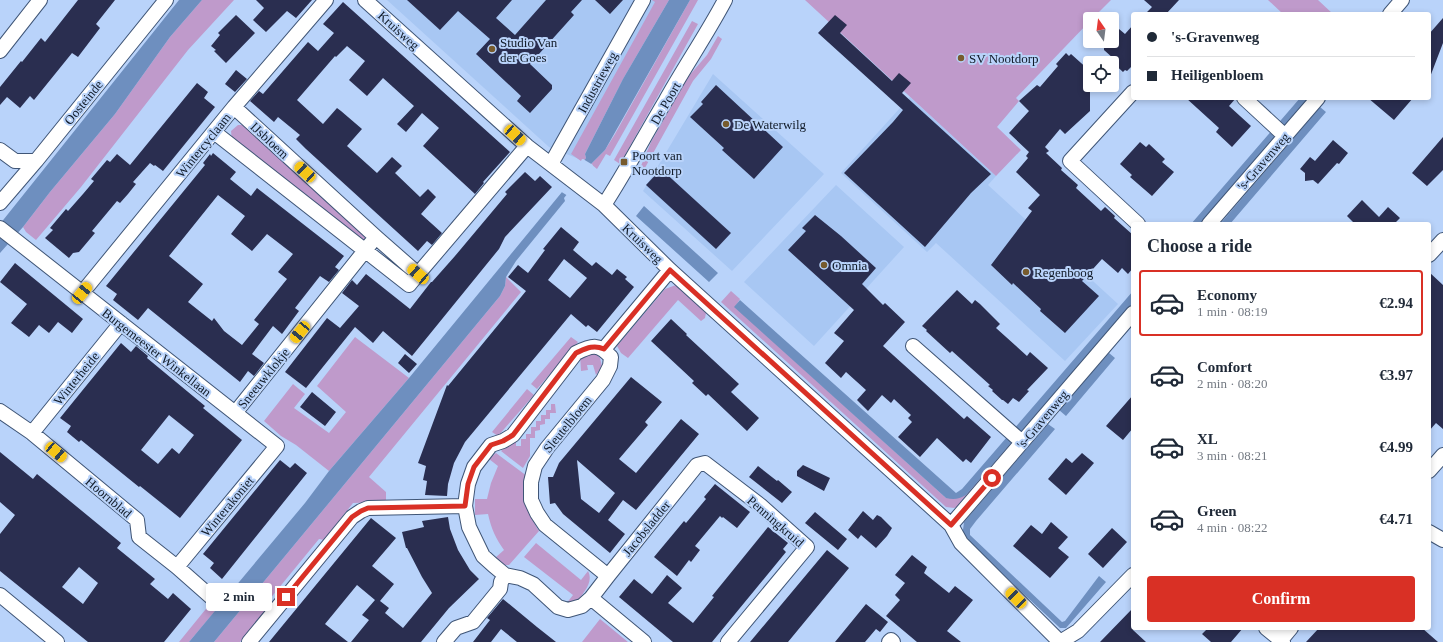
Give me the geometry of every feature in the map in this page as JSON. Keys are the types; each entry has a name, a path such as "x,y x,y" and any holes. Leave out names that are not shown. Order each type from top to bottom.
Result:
{"street":[{"path":"0,51 40,0"},
{"name":"Oosteinde","path":"0,203 36,161 166,0"},
{"name":"Wintercyclaam","path":"82,293 234,107 326,0"},
{"name":"Kruisweg","path":"365,0 527,146 604,205 670,270 951,525 961,543 1060,642"},
{"name":"Industrieweg","path":"551,164 643,0"},
{"name":"De Poort","path":"604,205 725,0"},
{"path":"1392,12 1402,0"},
{"path":"1131,94 1070,161 1136,222"},
{"path":"1246,100 1283,135"},
{"name":"'s-Gravenweg","path":"1212,222 1283,135 1316,100"},
{"name":"IJsbloem","path":"234,107 418,274"},
{"name":"IJsbloem","path":"214,132 409,284 527,146"},
{"path":"0,150 15,161 36,161"},
{"name":"Burgemeester Winkellaan","path":"0,228 277,446"},
{"path":"365,250 376,237"},
{"path":"1431,253 1442,243"},
{"name":"Sneeuwklokje","path":"235,413 365,250"},
{"path":"644,642 591,598 582,606 568,610 558,607 533,584 520,578 506,575 483,556 469,527 465,506 468,484 474,467 491,445 503,441 513,435 576,353 588,347 598,347 604,349 670,270"},
{"name":"'s-Gravenweg","path":"951,525 1131,315"},
{"name":"Winterheide","path":"32,433 120,323"},
{"path":"913,346 1022,442"},
{"name":"Sleutelbloem","path":"604,349 611,357 610,366 603,380 547,448 535,466 531,482 531,500 536,513 545,525 608,576"},
{"name":"Hoornblad","path":"0,411 32,433 136,520 139,537 177,567 211,597"},
{"name":"Winterakoniet","path":"177,567 277,446"},
{"path":"1431,469 1443,455"},
{"name":"Jacobsladder","path":"591,598 697,465 706,463"},
{"name":"Penningkruid","path":"706,463 760,506 807,547 728,642"},
{"path":"249,642 352,517 361,511 368,508 465,506"},
{"path":"1431,533 1443,540"},
{"path":"444,642 456,628 473,622 500,589 501,582 506,575"},
{"path":"1060,642 1078,631 1131,577"},
{"path":"0,595 57,642"},
{"path":"1268,630 1282,641 1290,630"},
{"path":"889,642 891,640 893,642"}],"shaded area":[{"path":"179,0 202,0 170,37 115,114 0,253 0,224"},
{"path":"202,0 234,0 188,50 81,187 36,240 26,232 23,227 115,114 170,37"},
{"path":"387,0 667,0 579,159 549,147"},
{"path":"652,0 669,0 623,79 585,154 585,160 582,159 581,161 571,154 655,2"},
{"path":"669,0 690,0 605,150 591,164 564,198 565,201 516,261 506,277 505,286 500,296 214,642 189,642 305,503 329,471 409,378 562,192 586,158 585,154 623,79"},
{"path":"690,0 698,0 610,156 606,154 597,169 591,164 605,150 615,134"},
{"name":"SV Nootdorp","path":"805,0 1111,0 1099,12 1083,12 1083,28 1016,98 1019,101 997,127 1021,150 996,176"},
{"path":"1268,0 1318,0 1331,12 1281,12"},
{"path":"692,21 698,24 620,164 614,160"},
{"path":"718,36 722,39 711,59 693,81 641,175 638,173 651,142 688,77 707,55"},
{"name":"De Waterwilg","path":"713,74 824,174 732,271 643,191"},
{"path":"910,97 996,176 988,185 1118,304 1065,361 936,243 927,252 841,173"},
{"path":"1298,100 1308,100 1203,222 1193,222"},
{"path":"1320,107 1326,112 1232,222 1222,222"},
{"path":"238,125 243,125 368,238 365,242 232,141 231,131"},
{"name":"Omnia","path":"836,185 904,247 814,346 744,282"},
{"path":"644,206 718,273 709,282 636,216"},
{"path":"506,277 521,292 369,477 386,492 386,502 353,503 324,540 319,539 269,600 269,606 240,642 214,642 500,296 505,286"},
{"path":"676,285 706,313 705,318 701,321 678,300 628,358 621,353 617,346 665,289"},
{"path":"731,291 740,299 735,307 946,498 966,495 1010,445 1010,441 1016,441 960,506 954,508 946,507 721,302"},
{"path":"1131,293 1131,305 966,495 954,499 946,498 734,307 740,300 956,493 962,489"},
{"path":"355,337 409,378 329,471 296,445 281,436 264,421 293,384 305,394 294,408 329,433 346,412 317,386"},
{"path":"571,337 578,342 537,389 531,384"},
{"path":"594,352 600,358 602,366 596,375 593,365 587,365 588,370 581,371 580,355"},
{"path":"1109,353 1115,358 1066,416 1059,410"},
{"path":"527,389 534,395 498,436 492,432"},
{"path":"551,404 555,404 556,413 550,413 550,419 545,419 545,424 540,425 540,430 535,431 535,438 530,438 530,456 523,468 501,451 510,442 516,442 516,446 521,446 521,439 526,439 526,434 531,434 531,427 536,427 536,421 541,421 541,415 546,415 546,410 551,410"},
{"path":"1048,424 1055,429 976,521 970,529 970,535 1062,622 1065,621 1099,576 1106,582 1066,628 1060,628 964,538 963,530 964,522"},
{"path":"496,453 527,476 527,505 539,531 509,565 505,565 495,558 504,550 494,533 488,514 475,515 475,499 487,499 491,483 498,466 489,459"},
{"path":"536,543 581,580 588,571 590,580 589,584 576,603 566,604 573,595 524,557"},
{"path":"214,599 221,604 189,642 179,642"},
{"path":"600,619 628,642 582,642"}],"pier":[{"path":"583,159 593,165 568,196 560,191"}],"building":[{"path":"78,0 115,0 96,24 100,28 78,57 72,53 34,100 30,96 20,108 7,97 0,105 0,87 41,38 45,42"},
{"path":"256,0 312,0 296,18 287,11 266,32 253,20 264,8"},
{"path":"407,0 512,0 496,18 515,35 546,0 582,0 571,12 574,15 530,64 552,85 552,89 530,113 517,101 521,96 476,54 490,39 458,11 440,30"},
{"path":"595,0 623,0 610,14"},
{"path":"1144,0 1179,0 1168,12 1147,12 1152,7"},
{"path":"343,2 510,152 483,182 484,183 475,194 423,146 439,128 422,113 406,132 397,124 414,106 383,78 367,96 349,80 365,61 347,46 336,57 335,56 297,100 323,124 337,108 362,129 347,146 377,173 392,157 402,166 395,173 420,197 428,189 436,197 421,214 442,233 432,245 427,241 418,251 306,149 296,139 300,135 278,117 274,122 250,101 259,91 263,94 308,42 318,51 334,33 323,24"},
{"path":"236,15 255,33 226,63 211,46 220,35 218,33"},
{"path":"835,15 847,25 840,33 892,81 899,73 911,83 902,93 991,174 971,193 925,247 844,173 903,110 818,33"},
{"path":"1443,18 1443,43 1431,74 1431,32"},
{"path":"1131,27 1131,67 1127,71 1125,70 1123,72 1119,68 1119,56 1111,56 1104,50 1104,48 1119,48 1119,29 1125,34"},
{"path":"1066,53 1069,56 1071,54 1083,65 1083,92 1090,92 1090,111 1065,134 1060,129 1045,147 1049,151 1046,153 1062,168 1061,170 1078,185 1076,188 1101,211 1105,207 1115,216 1114,218 1131,233 1131,270 1128,274 1122,268 1118,273 1102,259 1082,281 1099,296 1065,333 1040,311 1041,309 1013,283 1012,285 991,265 1032,211 1028,208 1040,195 1016,172 1028,158 1026,156 1029,152 1009,133 1029,111 1019,101 1037,85 1040,87 1058,66 1056,64"},
{"path":"236,70 247,79 235,92 225,84"},
{"path":"197,83 208,92 204,98 215,107 163,171 150,163 133,182 136,184 128,194 120,203 117,201 92,231 95,233 79,252 73,253 69,258 45,238 53,230 50,228 66,209 68,211 94,181 91,179 107,160 110,162 117,154 130,165"},
{"path":"716,85 783,147 754,179 722,150 724,148 690,117 703,104 701,102"},
{"path":"1188,100 1234,100 1229,106 1251,126 1232,147 1216,132 1219,128"},
{"path":"1370,100 1411,100 1394,120"},
{"path":"1443,137 1443,170 1427,186 1412,173"},
{"path":"1333,140 1348,153 1318,184 1313,180 1305,181 1305,173 1300,169 1310,157 1315,161"},
{"path":"1140,142 1146,147 1149,144 1165,159 1162,162 1174,172 1152,196 1130,177 1132,175 1120,164"},
{"path":"213,153 236,172 230,179 251,196 257,188 344,256 335,267 339,270 329,282 320,276 295,308 299,311 282,334 273,326 252,354 264,363 254,376 248,371 240,382 148,308 138,320 113,300 117,294 106,286 205,165 203,163 210,154 211,156","holes":["218,195 245,216 231,234 252,251 267,234 293,254 278,272 287,279 254,320 259,324 242,345 224,331 214,318 212,321 188,302 203,284 169,256"]},
{"path":"661,169 731,233 716,249 646,185"},
{"path":"525,172 535,181 540,176 552,187 505,237 499,249 412,356 383,331 373,343 355,327 306,388 285,372 327,318 340,328 359,306 342,293 352,280 357,285 366,274 410,309 431,282 507,194 505,192"},
{"path":"1362,200 1379,217 1388,207 1400,218 1396,222 1353,222 1347,216"},
{"path":"815,215 841,236 876,268 862,284 883,305 885,303 905,322 883,346 964,419 967,416 991,437 971,463 966,459 963,462 937,438 920,457 898,437 912,422 908,418 911,415 894,399 891,403 882,395 868,411 857,400 866,390 846,372 841,378 825,363 844,341 834,333 854,310 788,250 806,231 802,228"},
{"path":"561,227 579,242 573,250 592,266 596,262 612,275 617,269 627,277 625,279 634,287 597,332 588,325 586,327 571,314 465,442 454,463 448,484 447,496 425,495 427,481 423,480 426,466 418,463 447,385 448,386 526,291 508,277 518,265 528,273 545,250 543,249","holes":["564,259 587,278 570,298 548,280"]},
{"path":"15,263 83,319 72,333 58,322 49,333 39,325 29,337 11,323 27,304 0,282"},
{"path":"1431,274 1443,285 1443,429 1436,423 1431,429"},
{"path":"957,290 972,304 975,300 980,304 1000,324 996,328 1027,356 1030,352 1048,368 1027,390 1029,391 1019,402 1013,398 1008,404 1002,400 988,386 990,385 952,351 950,353 922,326"},
{"path":"671,319 687,334 686,335 739,384 731,392 759,418 747,431 708,394 706,396 692,383 694,381 651,341"},
{"path":"121,343 131,352 136,346 148,356 147,358 205,406 203,408 242,440 180,518 81,440 79,442 67,432 71,426 60,418","holes":["169,415 194,435 179,454 172,448 158,464 141,450"]},
{"path":"405,354 417,364 409,373 398,363"},
{"path":"631,377 662,402 645,422 648,425 619,459 636,473 681,419 699,434 636,510 623,500 608,520 625,534 610,553 563,514 555,503 550,504 548,477 553,477 559,463","holes":["577,460 615,493 599,513 581,499"]},
{"path":"312,392 336,412 325,426 300,407"},
{"path":"1131,397 1131,430 1123,440 1106,426"},
{"path":"0,452 33,479 37,474 121,543 117,548 155,579 150,584 168,599 173,593 191,609 164,642 88,642 0,571 0,534 15,515 0,502","holes":["79,567 98,583 83,604 62,587"]},
{"path":"1082,453 1094,463 1066,495 1048,479 1066,458 1072,463"},
{"path":"280,460 290,468 295,463 307,473 222,579 210,568 214,563 203,554"},
{"path":"803,465 830,478 824,491 797,476 797,471"},
{"path":"758,466 792,492 782,503 749,477"},
{"path":"715,484 750,512 737,528 720,516 695,546 700,550 691,562 689,560 677,576 654,557 684,521 686,523 706,499 704,497"},
{"path":"863,511 873,520 877,515 881,517 892,528 876,548 861,535 858,539 848,530"},
{"path":"815,512 847,539 838,550 805,523"},
{"path":"448,517 450,529 458,550 470,570 479,579 449,608 421,642 351,642 369,620 362,615 375,600 357,585 325,624 348,642 269,642 371,518 396,538 372,566 394,584 380,601 389,608 385,613 403,628 432,593 406,548 402,532 424,527 422,521"},
{"path":"1051,522 1068,537 1058,548 1069,557 1050,578 1013,546 1031,525 1042,534"},
{"path":"768,527 788,543 783,549 786,552 712,642 673,642 619,597 634,579 652,594 667,575 682,588 668,603 693,623 714,597 712,596"},
{"path":"1112,528 1127,542 1103,568 1088,554"},
{"path":"827,550 849,568 788,642 750,642"},
{"path":"912,555 927,567 924,573 949,593 955,586 973,600 947,631 961,642 917,642 886,616 900,600 895,595 905,583 895,575"},
{"path":"503,599 556,642 517,642 501,629 491,642 473,642 490,620 487,618"},
{"path":"866,604 888,622 880,632 876,629 865,642 835,642"},
{"path":"1131,610 1131,630 1133,630 1146,642 1100,642"},
{"path":"1206,630 1241,630 1231,642 1211,642 1202,634"},
{"path":"1317,630 1424,630 1438,642 1306,642"}],"place":[{"name":"Studio Van der Goes","path":"492,49"},
{"name":"SV Nootdorp","path":"961,58"},
{"name":"De Waterwilg","path":"726,124"},
{"name":"Poort van Nootdorp","path":"624,162"},
{"name":"Omnia","path":"824,265"},
{"name":"Regenboog","path":"1026,272"}],"route":[{"path":"286,597 352,517 361,511 368,508 465,506 468,484 474,467 491,445 503,441 513,435 576,353 588,347 598,347 604,349 670,270 951,525 992,478"}]}
